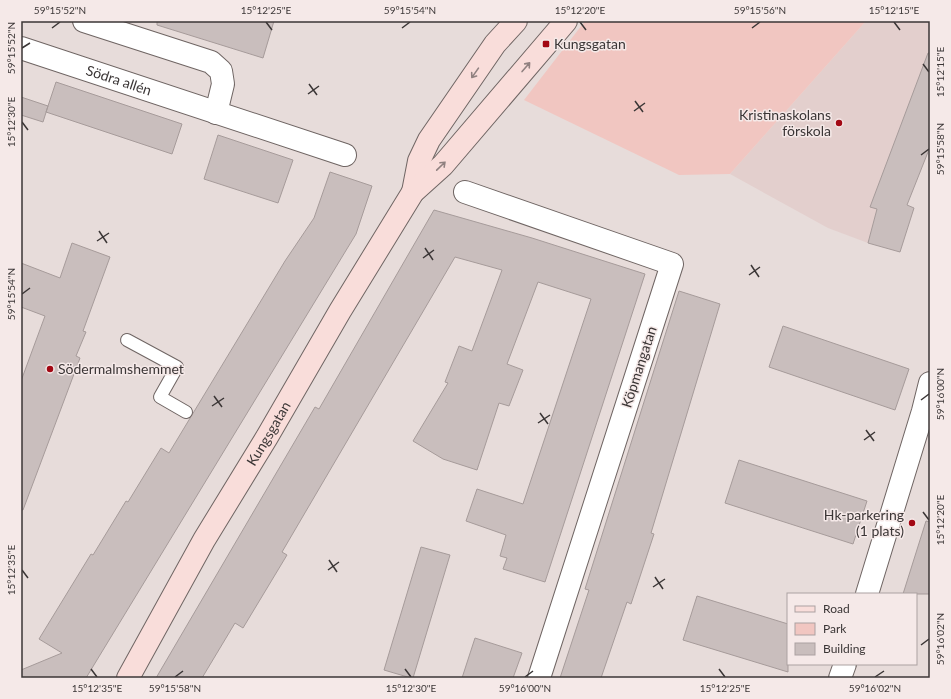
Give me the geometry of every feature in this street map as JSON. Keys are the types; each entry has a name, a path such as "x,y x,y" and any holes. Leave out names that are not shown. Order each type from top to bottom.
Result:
{"main road":[{"name":"Kungsgatan","path":"413,192 419,161 429,140 495,44 516,21"},
{"name":"Kungsgatan","path":"128,678 204,540 267,437 340,311 413,192 443,165 566,21"}],"street":[{"path":"84,21 211,62 221,71 223,84 216,113"},
{"name":"Södra allén","path":"21,48 345,155"},
{"name":"Köpmangatan","path":"465,192 672,264 539,678"},
{"path":"867,593 921,419 930,383"},
{"path":"840,678 845,665"}],"lane":[{"path":"128,340 176,367 160,397 186,412"}],"shaded area":[{"name":"Kristinaskolans förskola","path":"866,21 930,21 930,75 871,207 877,209 868,243 828,228 730,174"}],"green space":[{"path":"585,21 866,21 730,174 679,175 524,100"}],"building":[{"path":"157,21 274,21 263,58 157,25"},
{"path":"928,53 930,53 930,147 907,205 914,208 900,252 868,243 877,209 870,207"},
{"path":"56,82 182,124 172,154 46,112"},
{"path":"21,97 48,106 43,122 21,115"},
{"path":"218,135 293,160 278,203 204,179"},
{"path":"330,172 372,186 356,234 86,678 21,678 21,670 62,653 39,639 91,554 93,555 126,501 128,502 161,448 169,453 285,261 314,218"},
{"path":"434,210 532,238 645,274 545,582 503,569 507,558 500,556 506,535 466,521 477,489 523,504 591,299 538,282 507,364 523,370 509,406 499,403 477,470 443,459 413,441 448,383 445,382 459,346 472,351 502,270 455,257 282,552 287,555 243,628 235,623 202,678 156,678 315,407 319,409"},
{"name":"Södermalmshemmet","path":"72,243 110,257 83,331 86,332 76,356 80,358 23,510 21,510 21,381 45,316 21,307 21,263 60,278"},
{"path":"679,291 720,304 651,533 654,534 631,604 627,602 601,678 560,678 589,590 585,589"},
{"path":"783,326 909,369 895,410 769,367"},
{"path":"739,460 867,501 853,544 725,503"},
{"path":"926,521 930,522 930,594 903,593"},
{"path":"421,547 450,555 413,678 411,678 384,670"},
{"path":"697,596 787,624 788,672 683,640"},
{"path":"475,638 522,653 513,678 462,678"}],"place":[{"name":"Kungsgatan","path":"546,44"},
{"name":"Kristinaskolans förskola","path":"839,123"},
{"name":"Södermalmshemmet","path":"50,369"},
{"name":"Hk-parkering (1 plats)","path":"912,523"}]}
